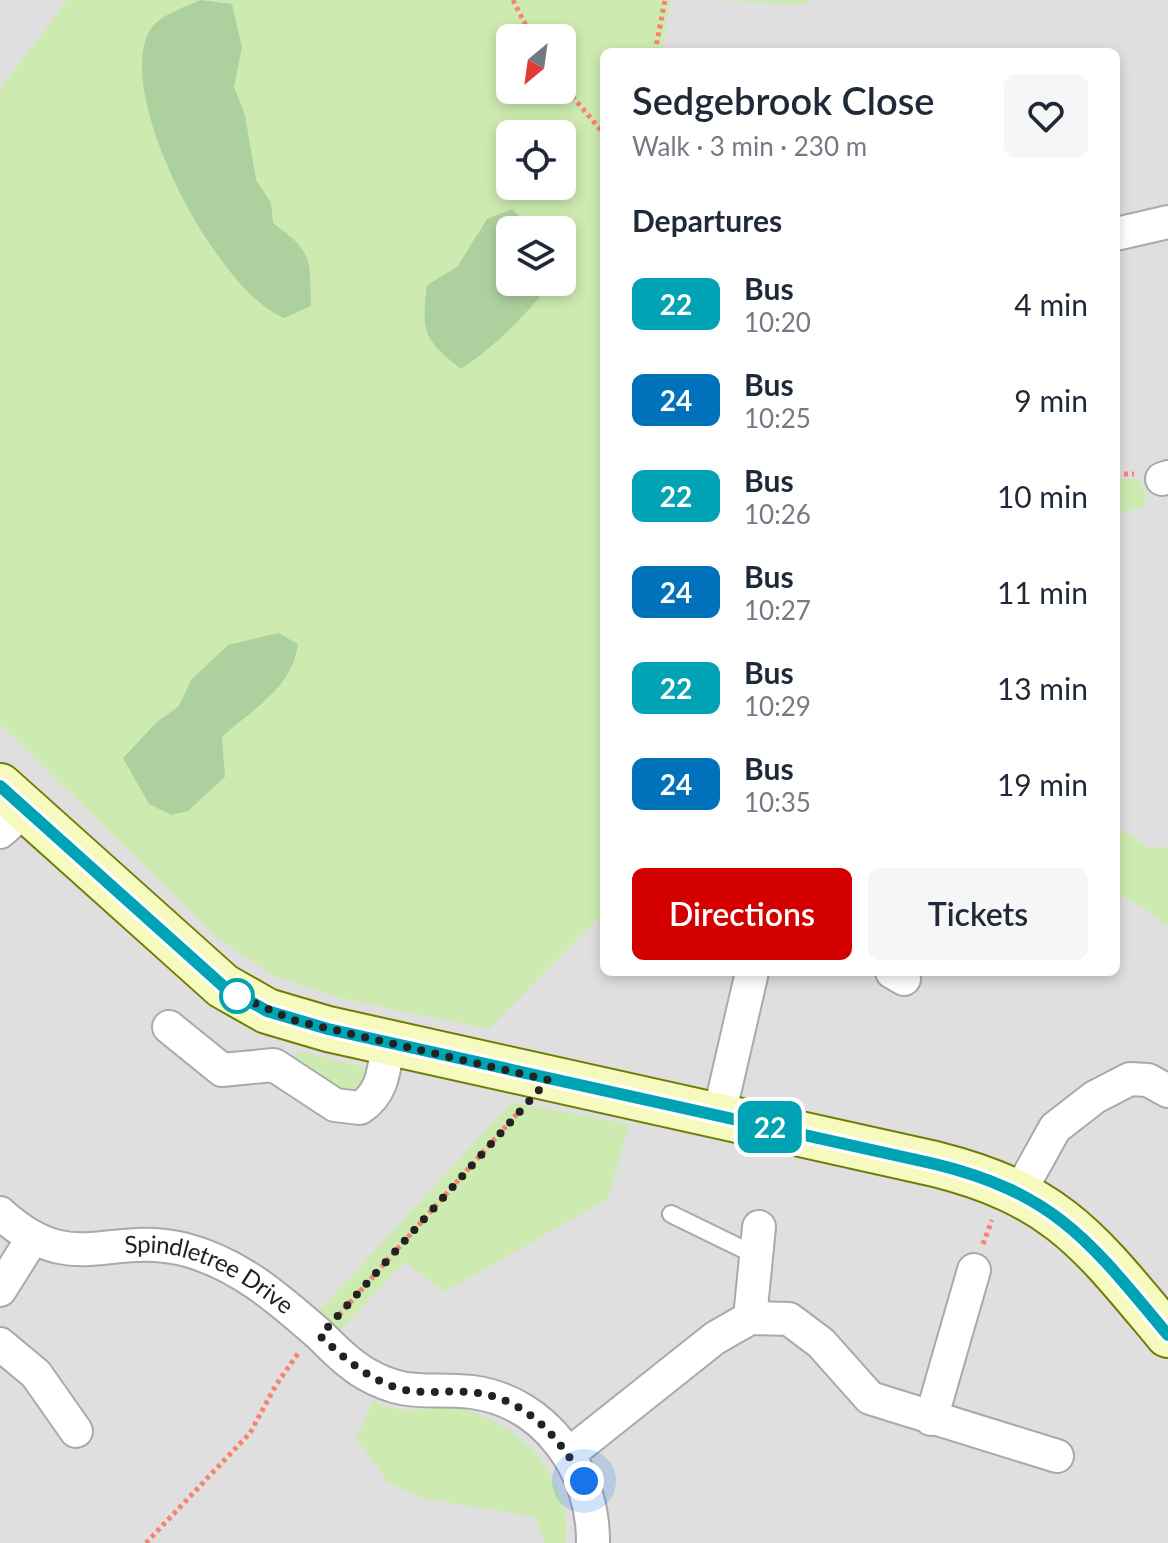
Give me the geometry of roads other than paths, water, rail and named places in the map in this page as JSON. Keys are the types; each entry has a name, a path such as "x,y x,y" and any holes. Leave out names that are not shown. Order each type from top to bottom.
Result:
{"street":[{"path":"1120,233 1168,222"},
{"path":"8,809 233,994 296,1021 548,1080 935,1164 1012,1188 1081,1235 1168,1335"},
{"path":"719,1115 751,976"},
{"path":"169,1027 222,1070 274,1065 335,1105 360,1108 374,1098 382,1082 388,1042"},
{"path":"1012,1188 1055,1128 1095,1097 1130,1079 1148,1080 1168,1091"},
{"name":"Spindletree Drive","path":"0,1213 32,1239 47,1246 75,1251 166,1246 202,1255 251,1278 365,1373 401,1389 432,1393 471,1392 506,1401 540,1421 569,1454 590,1500 593,1543"},
{"path":"0,1290 32,1239"},
{"path":"750,1318 758,1241"},
{"path":"931,1419 974,1270"},
{"path":"569,1454 715,1338 750,1318 789,1319 821,1343 870,1398 1057,1456"},
{"path":"0,1344 36,1374 76,1431"}],"lane":[{"path":"671,1214 758,1241"}]}
